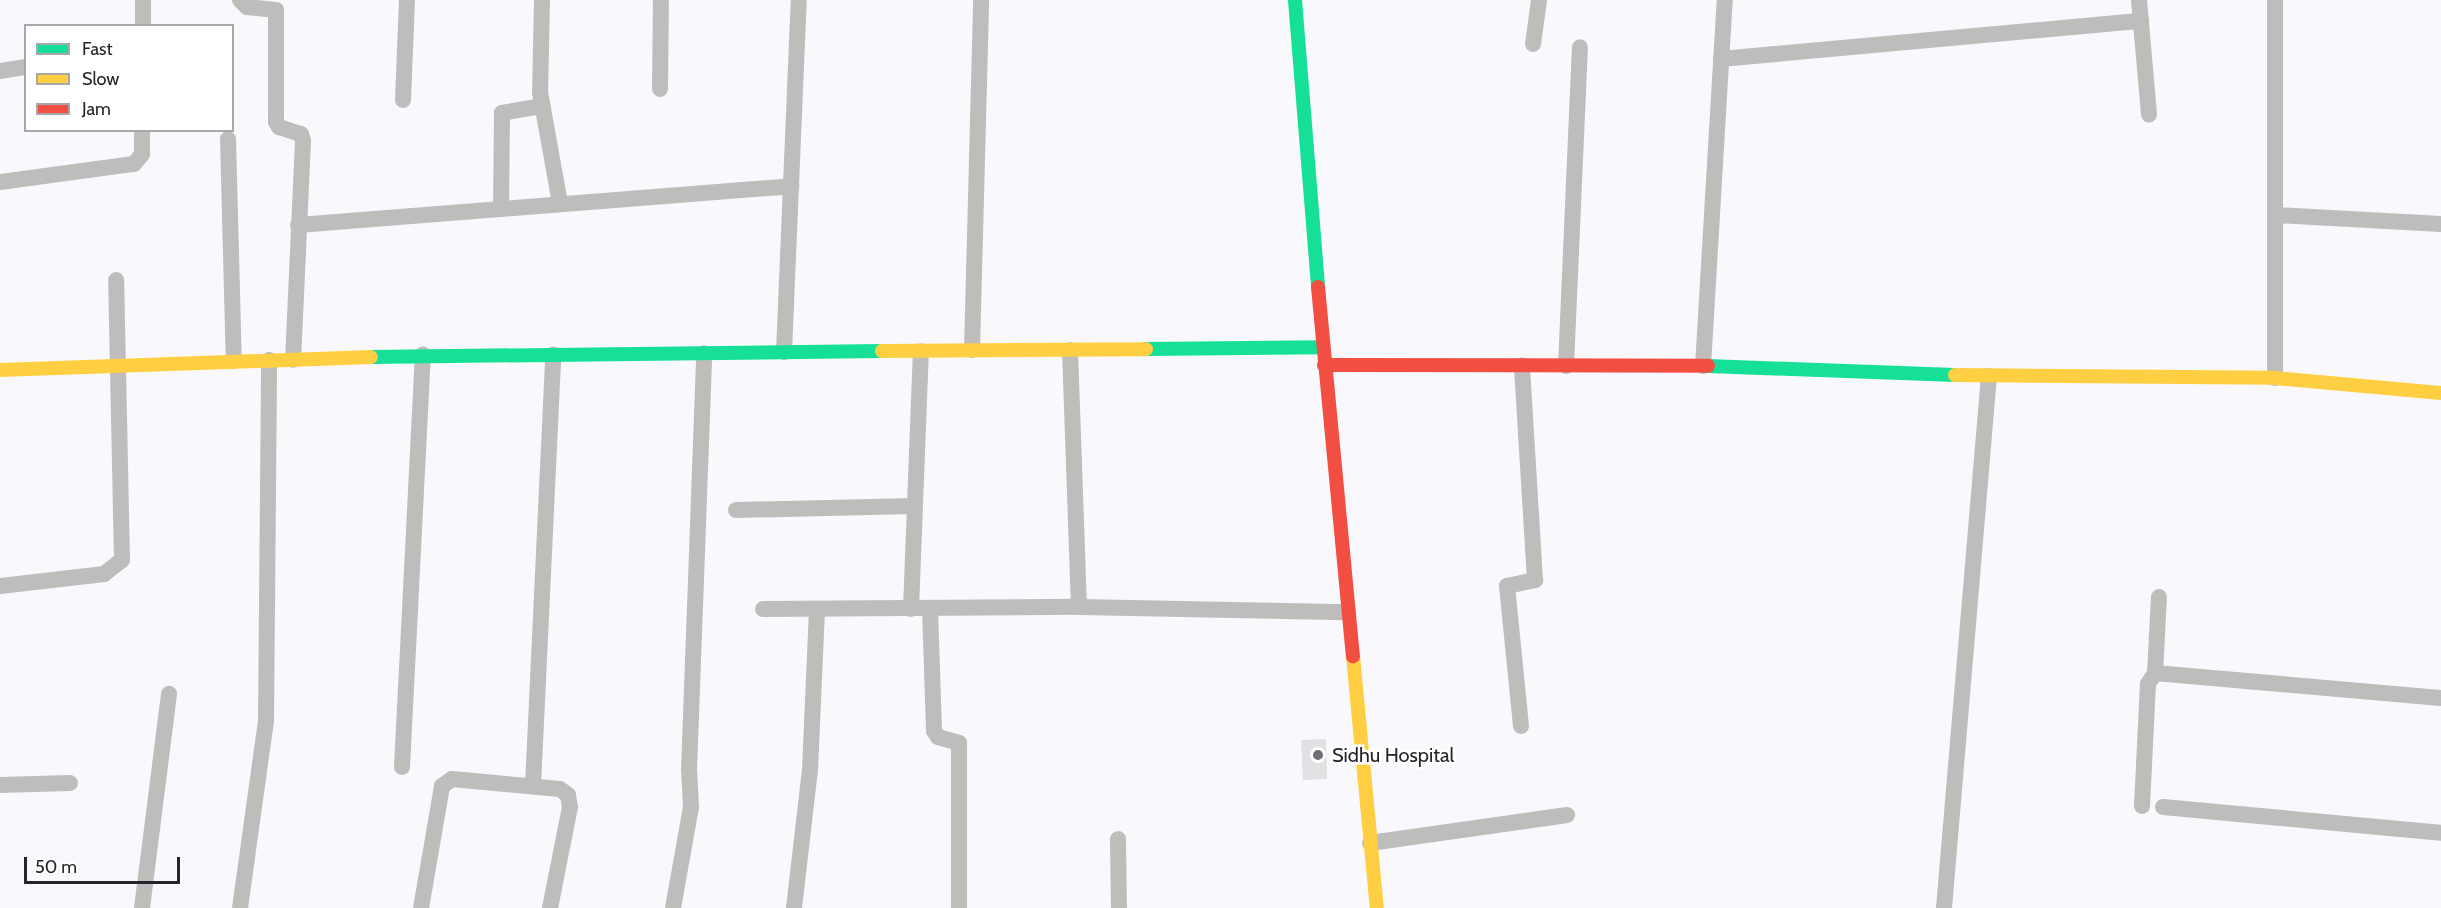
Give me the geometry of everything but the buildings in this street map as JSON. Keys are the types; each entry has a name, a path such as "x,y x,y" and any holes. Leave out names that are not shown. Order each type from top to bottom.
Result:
{"street":[{"path":"143,0 143,24"},
{"path":"240,0 247,7 272,8 277,13 276,122 279,127 298,132 303,141 293,360"},
{"path":"403,100 406,0"},
{"path":"542,0 542,106 560,203"},
{"path":"660,89 661,0"},
{"path":"784,352 799,0"},
{"path":"972,350 981,0"},
{"path":"1294,0 1324,365 1377,908"},
{"path":"1533,44 1539,0"},
{"path":"1702,366 1725,0"},
{"path":"2139,0 2150,115"},
{"path":"2275,0 2275,378"},
{"path":"1721,59 2141,21"},
{"path":"1566,366 1580,47"},
{"path":"0,71 24,67"},
{"path":"501,209 501,113 542,106"},
{"path":"0,182 134,165 142,154 142,132"},
{"path":"228,139 234,361"},
{"path":"298,225 791,186"},
{"path":"2275,215 2441,224"},
{"path":"0,586 104,574 122,560 116,280"},
{"path":"0,370 117,364 423,355 1323,347"},
{"path":"1070,350 1079,607"},
{"path":"911,609 921,351"},
{"path":"673,908 691,807 689,770 704,353"},
{"path":"533,786 553,354"},
{"path":"402,767 423,355"},
{"path":"240,908 266,721 269,360"},
{"path":"1324,365 1702,366 1989,375 2275,378 2441,393"},
{"path":"1521,726 1507,586 1535,580 1522,365"},
{"path":"1944,908 1989,375"},
{"path":"736,510 915,506"},
{"path":"2142,806 2148,684 2155,673 2159,597"},
{"path":"763,609 1079,607 1348,612"},
{"path":"794,908 810,770 816,609"},
{"path":"930,609 934,731 938,737 960,743 958,908"},
{"path":"2155,673 2441,698"},
{"path":"142,908 169,694"},
{"path":"421,908 443,783 452,779 560,789 571,801 550,908"},
{"path":"0,785 70,783"},
{"path":"2163,807 2441,833"},
{"path":"1370,843 1567,815"},
{"path":"1118,839 1119,908"}],"traffic: fast":[{"path":"1295,0 1318,287"},
{"path":"1146,349 1323,347"},
{"path":"371,357 882,351"},
{"path":"1708,366 1955,375"}],"traffic: slow":[{"path":"882,351 1146,349"},
{"path":"0,370 371,357"},
{"path":"1955,375 2275,378 2441,393"},
{"path":"1353,656 1377,908"}],"traffic: jam":[{"path":"1318,287 1353,656"},
{"path":"1324,365 1708,366"}],"place":[{"name":"Sidhu Hospital","path":"1318,755"}]}
